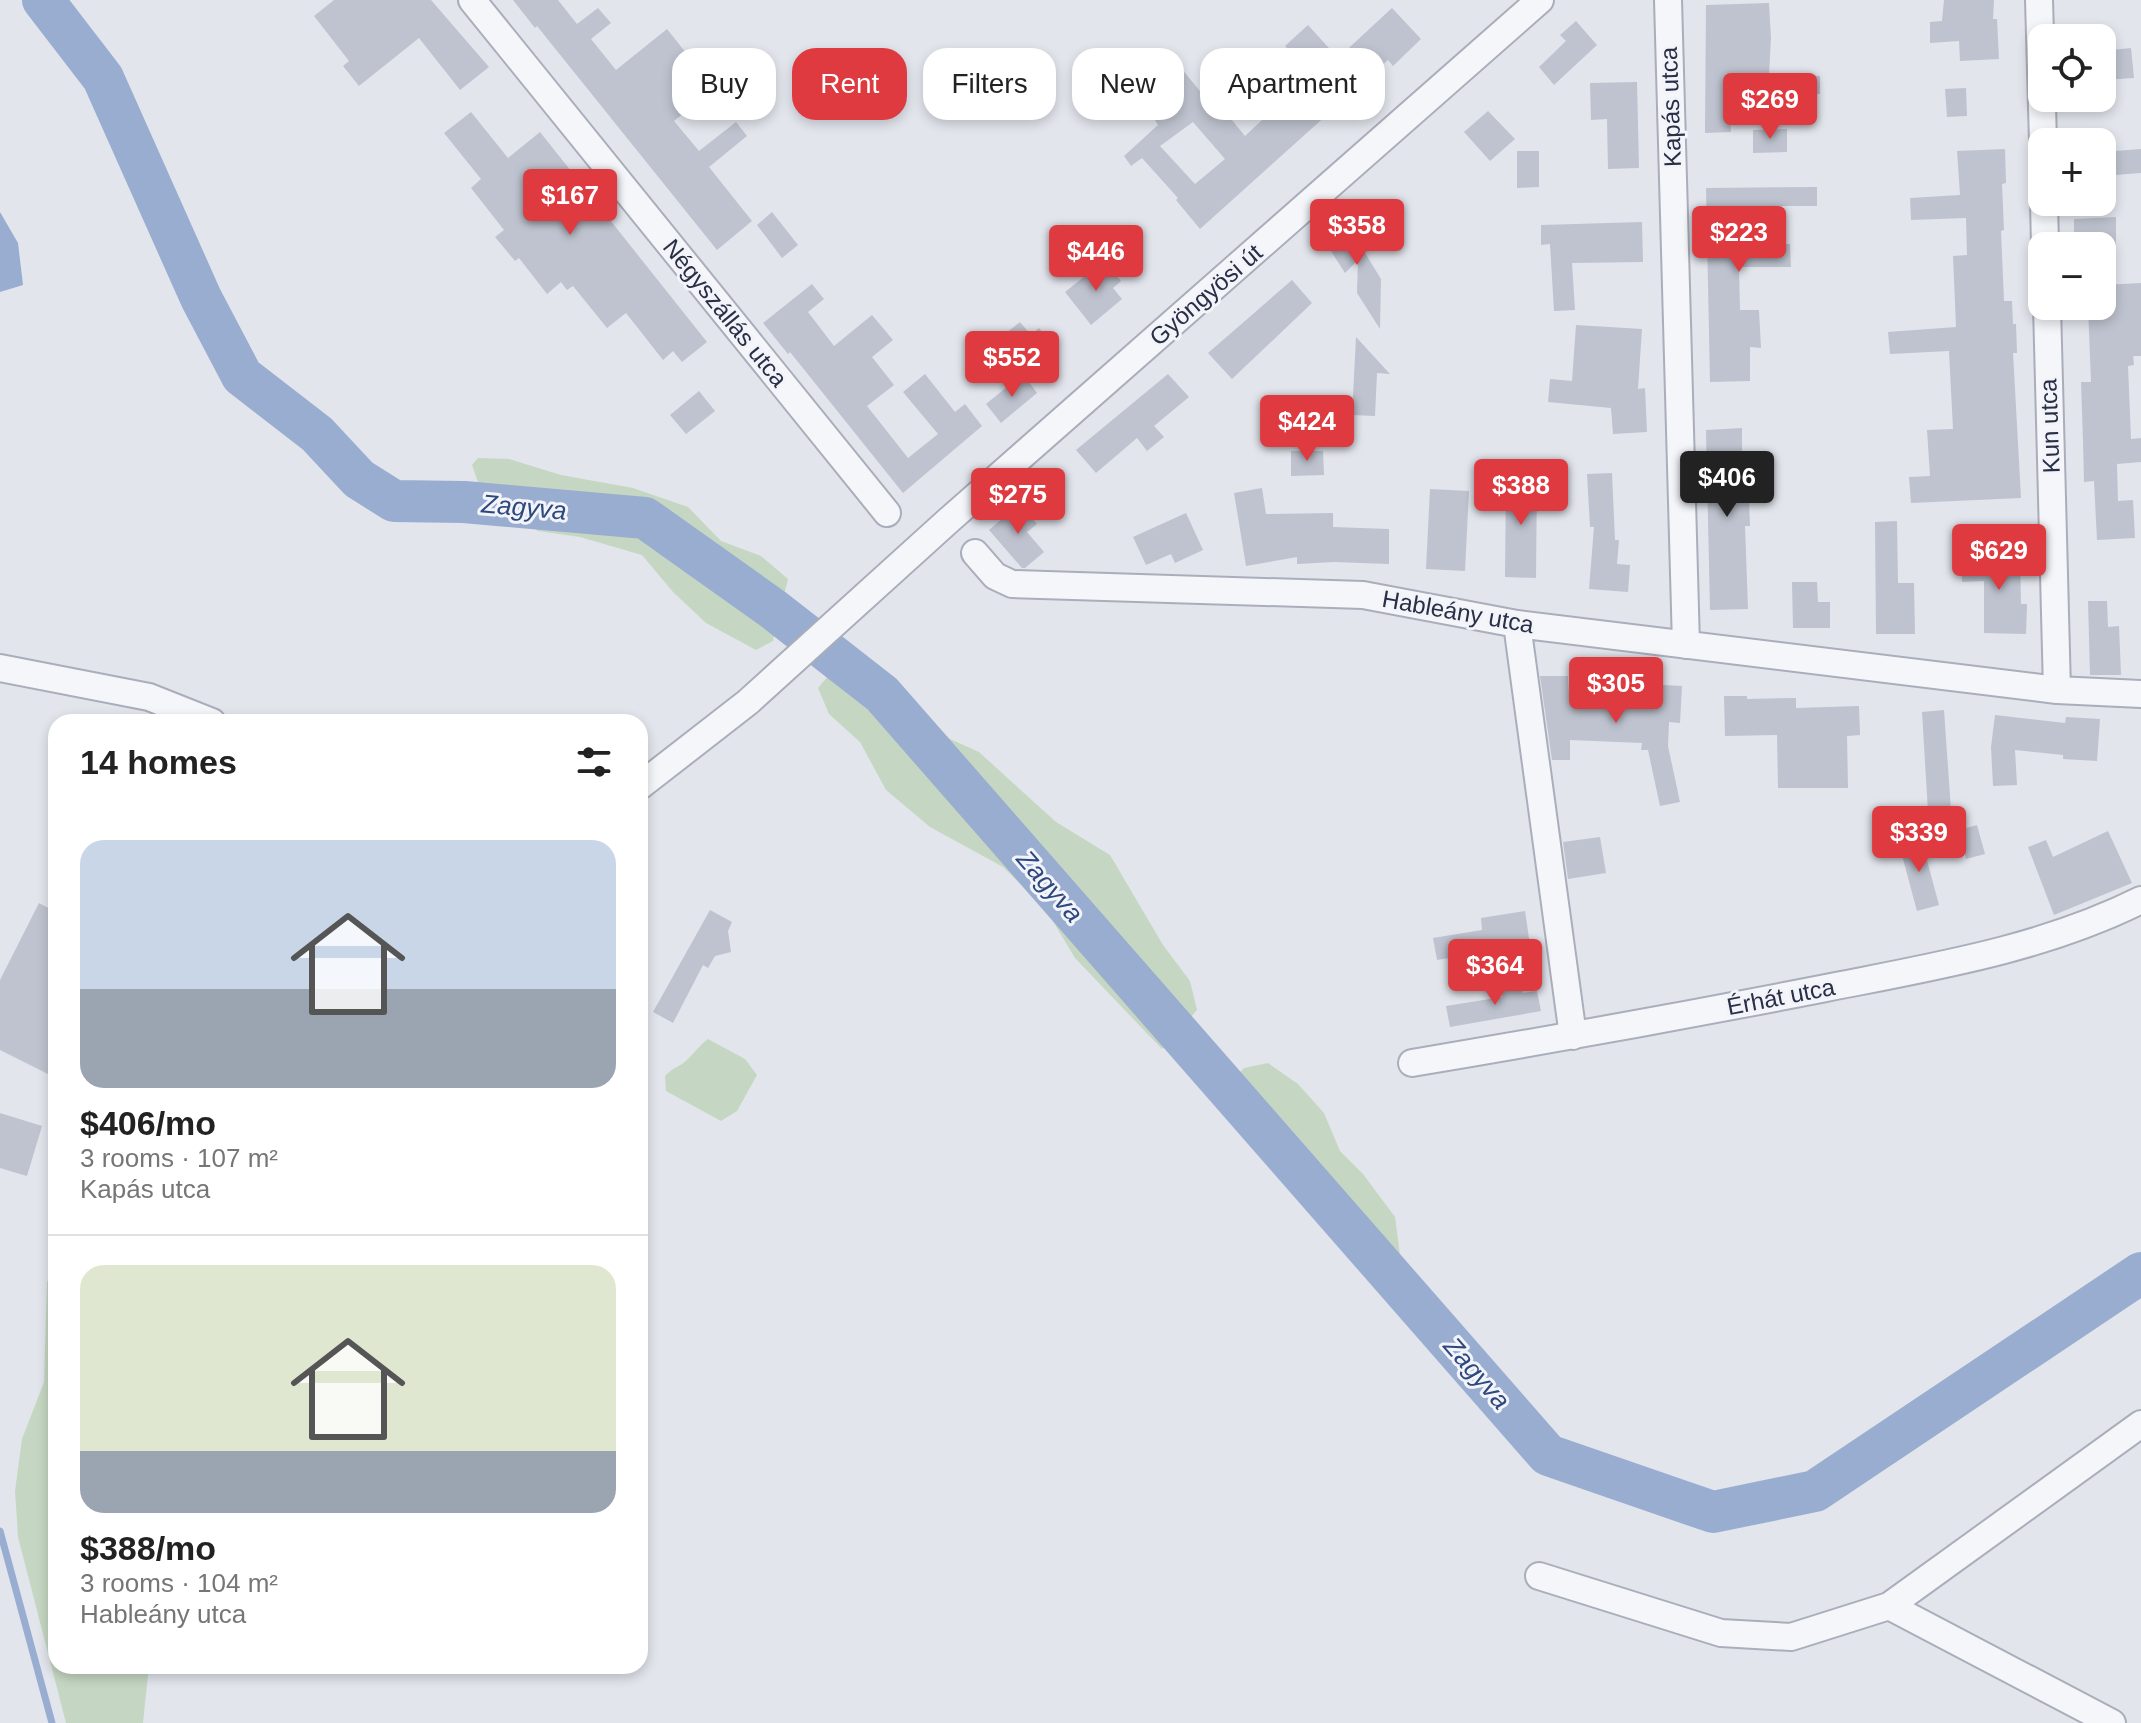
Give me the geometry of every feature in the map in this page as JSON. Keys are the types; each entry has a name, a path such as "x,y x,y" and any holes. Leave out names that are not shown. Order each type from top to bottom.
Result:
{"street":[{"name":"Négyszállás utca","path":"472,0 887,513"},
{"name":"Gyöngyösi út","path":"648,780 748,702 1540,0"},
{"name":"Kapás utca","path":"1668,0 1686,645"},
{"path":"2039,0 2043,128"},
{"name":"Kun utca","path":"2047,320 2057,690"},
{"name":"Hableány utca","path":"975,553 995,576 1012,584 1363,595 1517,624 2057,690 2141,694"},
{"path":"1517,624 1573,1036"},
{"path":"7,669 149,697 192,714"},
{"name":"Érhát utca","path":"1412,1063 1573,1036 1974,959 2108,917 2141,900"},
{"path":"1539,1576 1721,1633 1791,1637 1889,1606 2141,1424"},
{"path":"1889,1606 2112,1723"}],"green space":[{"path":"478,458 509,459 561,475 633,488 688,507 721,541 761,556 788,579 773,641 756,650 706,623 673,592 642,555 580,537 538,531 480,488 472,465"},
{"path":"829,675 881,675 950,739 979,752 1056,822 1110,855 1163,945 1190,981 1197,1010 1162,1049 1075,958 1045,908 1003,867 930,827 886,790 860,742 829,714 818,688"},
{"path":"708,1039 745,1059 757,1075 737,1111 721,1121 666,1091 665,1076"},
{"path":"1268,1063 1298,1084 1324,1113 1340,1151 1363,1174 1395,1217 1400,1255 1370,1273 1215,1098 1244,1068"},
{"path":"47,1282 48,1653 18,1537 15,1491 22,1439 44,1382"},
{"path":"53,1674 148,1674 143,1723 66,1723"}],"water":[{"path":"0,212 18,243 23,285 0,292"}],"building":[{"path":"334,0 431,0 489,67 460,90 419,38 359,86 343,66 349,61 314,16"},
{"path":"513,0 558,0 577,24 598,8 611,23 591,39 616,70 667,29 682,48 672,48 672,120 675,120 699,151 736,122 747,136 709,167 752,221 717,250 537,26 535,28"},
{"path":"1944,0 1994,0 1993,19 1997,19 1999,59 1960,61 1959,41 1930,43 1930,22 1942,21"},
{"path":"1769,3 1769,75 1820,76 1820,94 1729,93 1731,132 1705,133 1706,5"},
{"path":"1392,8 1421,39 1393,66 1388,60 1385,63 1385,48 1349,48"},
{"path":"1576,21 1597,45 1554,85 1539,67 1566,41 1560,35"},
{"path":"1308,25 1329,48 1287,48 1285,46"},
{"path":"2131,48 2134,78 2116,79 2116,50"},
{"path":"1184,72 1200,91 1200,120 1232,120 1245,136 1262,120 1321,120 1200,229 1176,200 1178,198 1142,158 1131,166 1124,156 1158,125 1155,120 1184,120","holes":["1193,122 1225,159 1195,184 1160,146"]},
{"path":"1637,82 1639,168 1608,169 1607,119 1591,120 1590,83"},
{"path":"1966,88 1967,116 1947,117 1945,89"},
{"path":"1488,111 1515,139 1490,161 1464,132"},
{"path":"471,112 508,158 540,132 707,342 682,362 673,351 663,360 626,313 607,328 573,286 567,290 561,282 547,294 519,258 515,261 495,237 504,230 471,188 481,179 444,133"},
{"path":"1787,129 1787,152 1753,153 1753,130"},
{"path":"2005,149 2006,183 2002,184 2004,230 2001,231 2004,301 2012,301 2013,324 2016,324 2017,353 2013,353 2021,498 1911,503 1909,477 1930,476 1927,430 1953,429 1949,351 1890,354 1888,332 1956,327 1953,256 1967,255 1966,218 1911,220 1910,198 1960,195 1957,151"},
{"path":"2141,149 2141,173 2116,175 2116,151"},
{"path":"1517,151 1539,151 1539,187 1517,188"},
{"path":"1817,187 1817,206 1737,206 1738,244 1790,244 1791,267 1739,267 1740,310 1759,310 1761,348 1750,347 1750,381 1710,382 1706,188"},
{"path":"772,212 798,245 782,258 757,225"},
{"path":"2116,217 2116,232 2074,232 2074,219"},
{"path":"1346,222 1381,279 1380,329 1357,293 1358,260 1345,273 1322,237"},
{"path":"1642,222 1643,262 1572,263 1575,310 1554,311 1550,244 1541,245 1541,225"},
{"path":"1105,260 1121,281 1113,288 1122,299 1091,325 1065,292"},
{"path":"1292,280 1312,303 1232,379 1208,353"},
{"path":"2141,283 2141,356 2133,356 2134,365 2128,366 2131,439 2141,438 2141,462 2117,464 2118,501 2133,500 2135,538 2097,540 2094,481 2084,482 2081,382 2091,382 2089,320 2116,320 2116,284"},
{"path":"812,284 824,299 808,312 834,346 872,315 893,340 872,357 894,385 867,406 908,458 938,434 903,392 925,374 955,412 965,404 982,426 903,493 790,352 788,354 763,323"},
{"path":"1020,322 1031,335 1039,328 1053,346 1045,352 1052,361 1032,378 1000,338"},
{"path":"1576,325 1642,329 1638,389 1645,388 1647,432 1613,434 1611,408 1548,402 1550,379 1572,381"},
{"path":"1356,337 1390,374 1377,373 1375,416 1352,415"},
{"path":"1023,374 1037,393 1001,423 986,404"},
{"path":"1168,374 1189,397 1154,426 1164,437 1147,451 1137,438 1096,473 1076,450"},
{"path":"699,391 715,411 686,434 670,415"},
{"path":"1742,428 1742,452 1747,451 1750,526 1745,526 1748,609 1710,610 1706,430"},
{"path":"1291,451 1323,451 1324,475 1291,476"},
{"path":"1612,473 1615,540 1619,540 1617,564 1630,565 1628,592 1589,589 1594,527 1590,527 1587,474"},
{"path":"1506,476 1537,476 1536,578 1505,577"},
{"path":"1262,488 1266,514 1333,513 1333,527 1389,529 1389,564 1297,564 1297,557 1246,566 1234,493"},
{"path":"1430,489 1469,491 1465,571 1426,569"},
{"path":"1020,503 1037,524 1027,532 1044,552 1025,568 989,530"},
{"path":"1186,513 1203,550 1175,563 1171,554 1146,565 1133,537"},
{"path":"1897,521 1898,583 1914,583 1915,634 1876,634 1875,522"},
{"path":"2020,556 2021,604 2027,604 2026,634 1984,633 1984,581 1962,582 1961,557"},
{"path":"1792,582 1817,582 1818,602 1830,602 1830,628 1793,628"},
{"path":"2088,601 2107,601 2108,627 2119,626 2121,675 2090,675"},
{"path":"1540,676 1568,676 1569,695 1644,698 1644,684 1682,686 1680,723 1669,722 1668,746 1680,802 1660,806 1648,750 1641,750 1642,743 1570,740 1570,760 1552,760"},
{"path":"1724,696 1796,698 1796,708 1859,706 1860,735 1847,736 1848,788 1778,788 1777,735 1725,736"},
{"path":"1944,710 1951,810 1928,812 1922,712"},
{"path":"1995,715 2065,723 2066,717 2100,719 2097,761 2063,759 2063,755 2015,750 2017,785 1993,786 1991,747"},
{"path":"1977,825 1985,854 1966,859 1959,830"},
{"path":"2108,831 2132,883 2054,915 2028,847 2046,840 2053,857"},
{"path":"1600,837 1606,873 1568,879 1563,842"},
{"path":"1921,838 1939,905 1917,911 1899,844"},
{"path":"39,903 48,908 48,1074 0,1050 0,980"},
{"path":"710,910 732,922 728,931 731,952 715,956 708,968 703,965 673,1023 653,1012"},
{"path":"1525,911 1530,945 1437,960 1433,938 1482,930 1481,918"},
{"path":"1521,982 1523,993 1537,991 1541,1011 1450,1027 1446,1006 1502,997 1501,986"},
{"path":"0,1113 42,1126 27,1176 0,1168"}],"waterway":[{"name":"Zagyva","path":"43,0 103,78 201,298 242,376 317,434 359,479 394,501 464,502 645,518 773,609 882,694 1548,1455 1713,1512 1815,1491 2141,1273"},
{"path":"0,1531 52,1723"}]}
